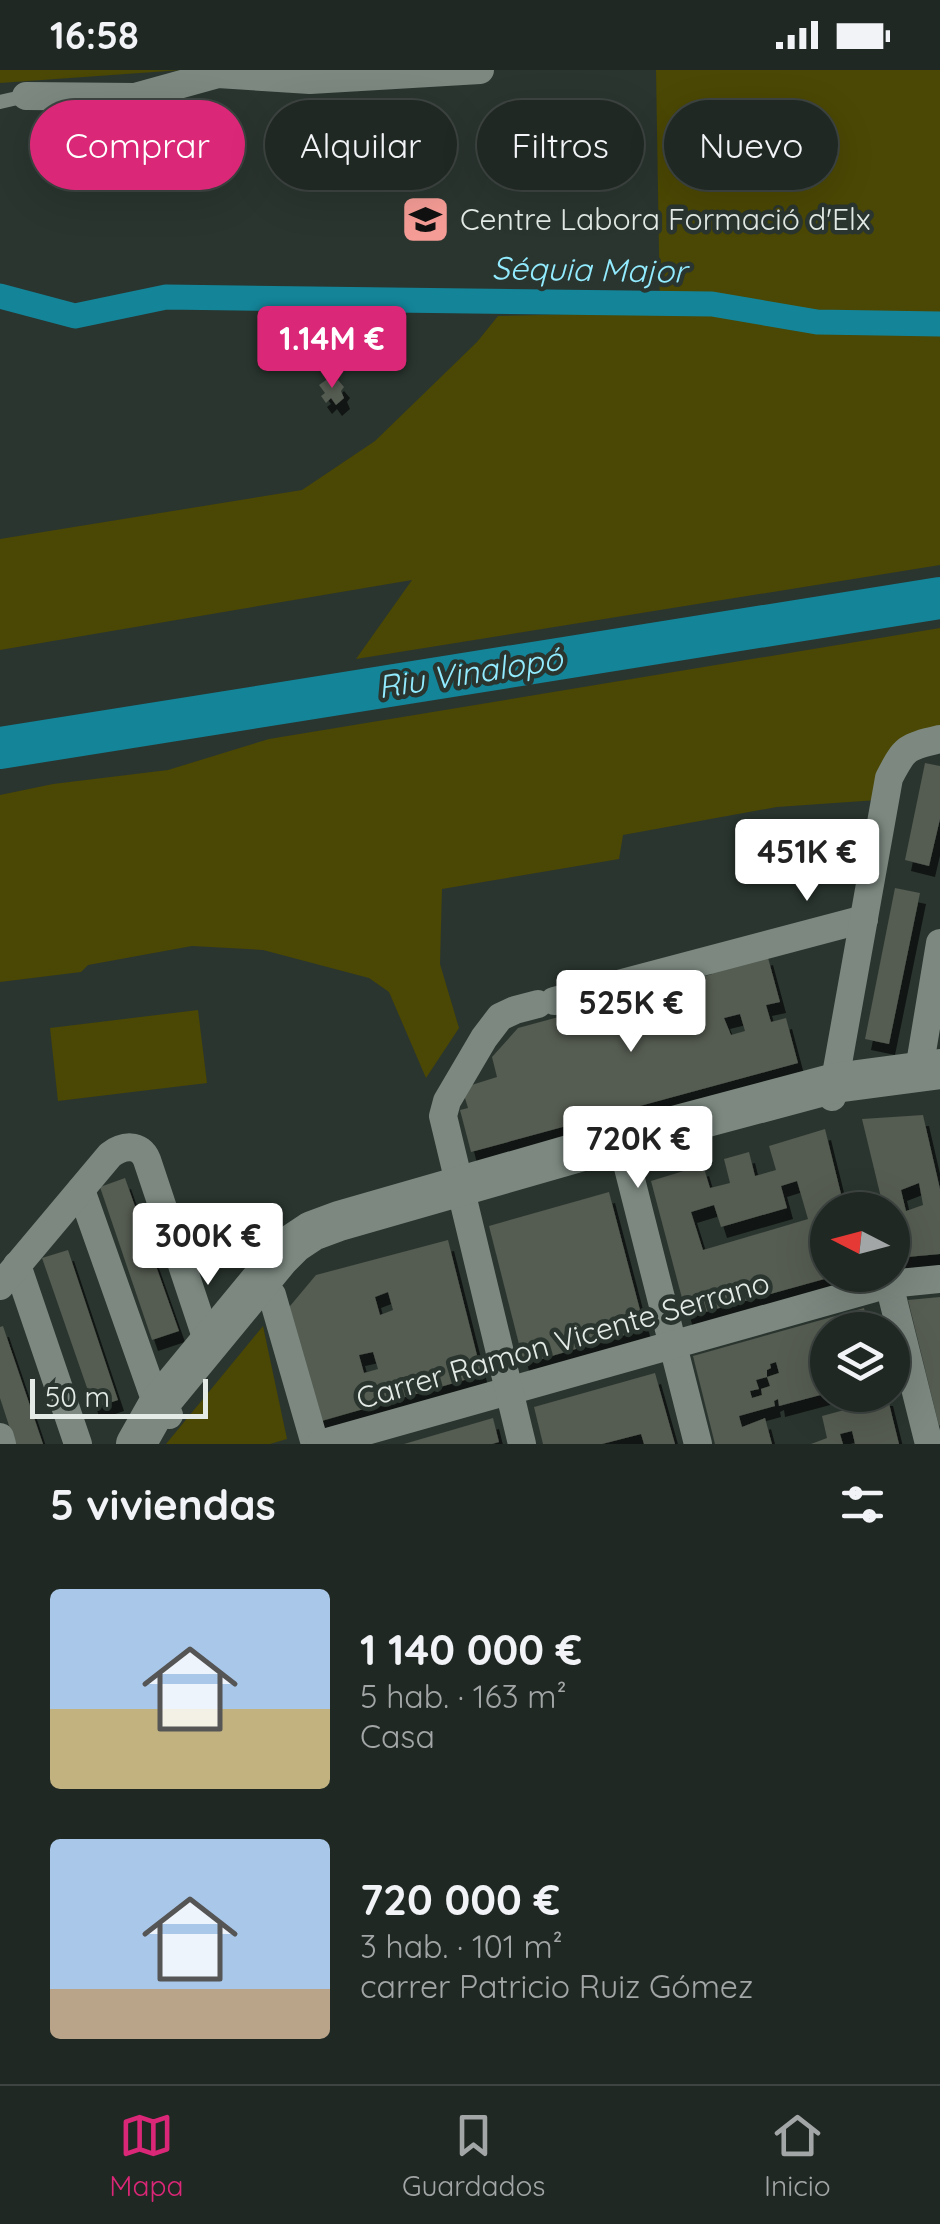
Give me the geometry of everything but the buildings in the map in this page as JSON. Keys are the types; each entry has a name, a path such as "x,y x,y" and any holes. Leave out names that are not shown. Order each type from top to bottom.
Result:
{"street":[{"path":"13,99 135,98 218,74 310,80 480,70"},
{"path":"833,1091 889,778 910,746 940,739"},
{"path":"522,1444 443,1116 446,1101 484,1038 500,1017 515,1010 864,919"},
{"path":"164,1410 208,1342 294,1243 833,1091 933,1075 940,943"},
{"path":"78,1444 8,1275 110,1154 120,1148 132,1147 144,1153 208,1342"},
{"path":"623,1149 698,1444"},
{"path":"81,1190 164,1410"},
{"path":"137,1444 294,1270 317,1238"},
{"name":"Carrer Ramon Vicente Serrano","path":"910,1282 940,1279"},
{"name":"Carrer Ramon Vicente Serrano","path":"317,1444 860,1292"},
{"path":"891,1292 929,1444"},
{"path":"272,1294 317,1444"}],"shaded area":[{"path":"0,70 182,70 0,83"},
{"path":"656,70 940,70 940,565 356,659 412,580 0,650 0,539 302,490 375,441 477,342 498,316 660,312"},
{"path":"940,628 940,734 878,800 777,807 623,835 619,859 442,889 440,964 459,1028 426,1078 389,992 369,978 263,950 192,946 88,965 81,972 0,982 0,795 53,784 168,770 269,739"},
{"path":"198,1010 207,1083 58,1101 50,1028"},
{"path":"263,1326 287,1439 270,1444 166,1444"}],"waterway":[{"name":"Séquia Major","path":"0,296 75,316 166,297 712,304 817,322 940,324"},
{"name":"Riu Vinalopó","path":"0,748 940,598"}],"place":[{"name":"Centre Labora Formació d'Elx","path":"425,220"}]}
